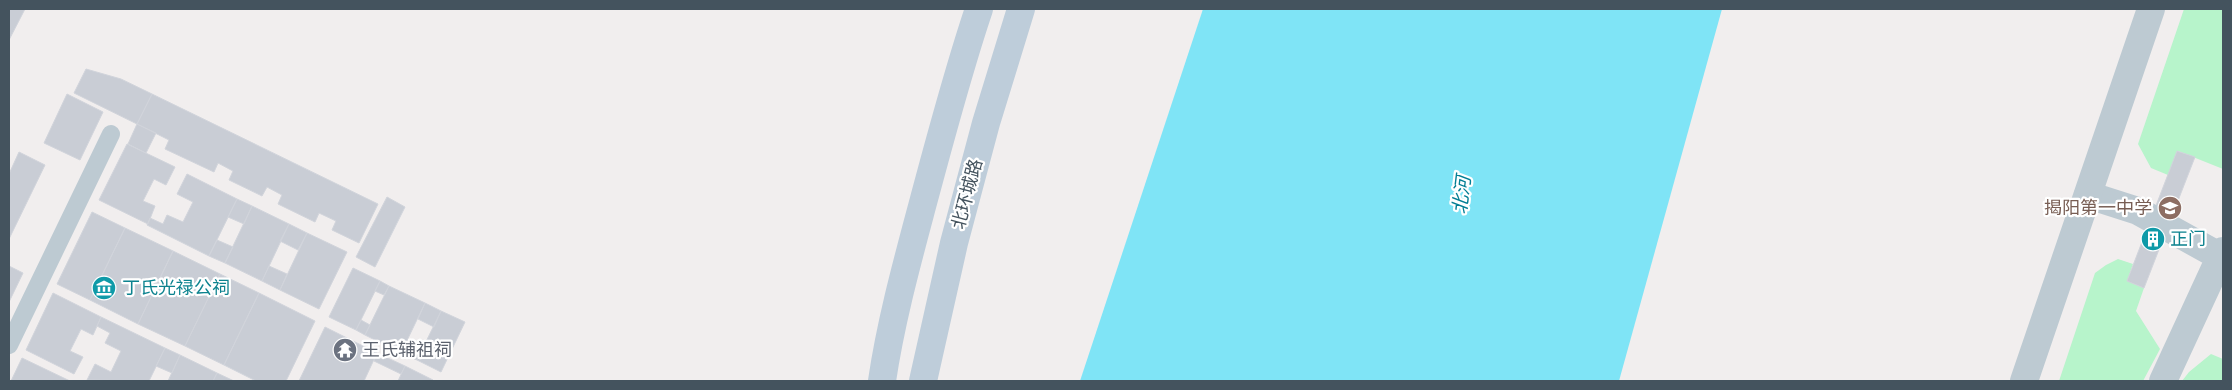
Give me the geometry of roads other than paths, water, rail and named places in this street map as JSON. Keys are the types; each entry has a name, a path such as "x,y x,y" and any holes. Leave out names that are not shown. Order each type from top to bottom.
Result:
{"main road":[{"path":"882,381 886,356 915,233 948,112 979,9"},
{"name":"北环城路","path":"922,381 954,243 986,123 1021,9"}],"street":[{"path":"2024,381 2151,9"},
{"path":"2088,195 2138,212 2222,254 2163,381"}],"lane":[{"path":"9,345 111,134"}],"water":[{"name":"北河","path":"1203,9 1722,9 1619,381 1080,381"}],"place":[{"name":"揭阳第一中学","path":"2170,208"},
{"name":"正门","path":"2153,239"},
{"name":"丁氏光禄公祠","path":"104,288"},
{"name":"王氏辅祖祠","path":"345,350"}]}
